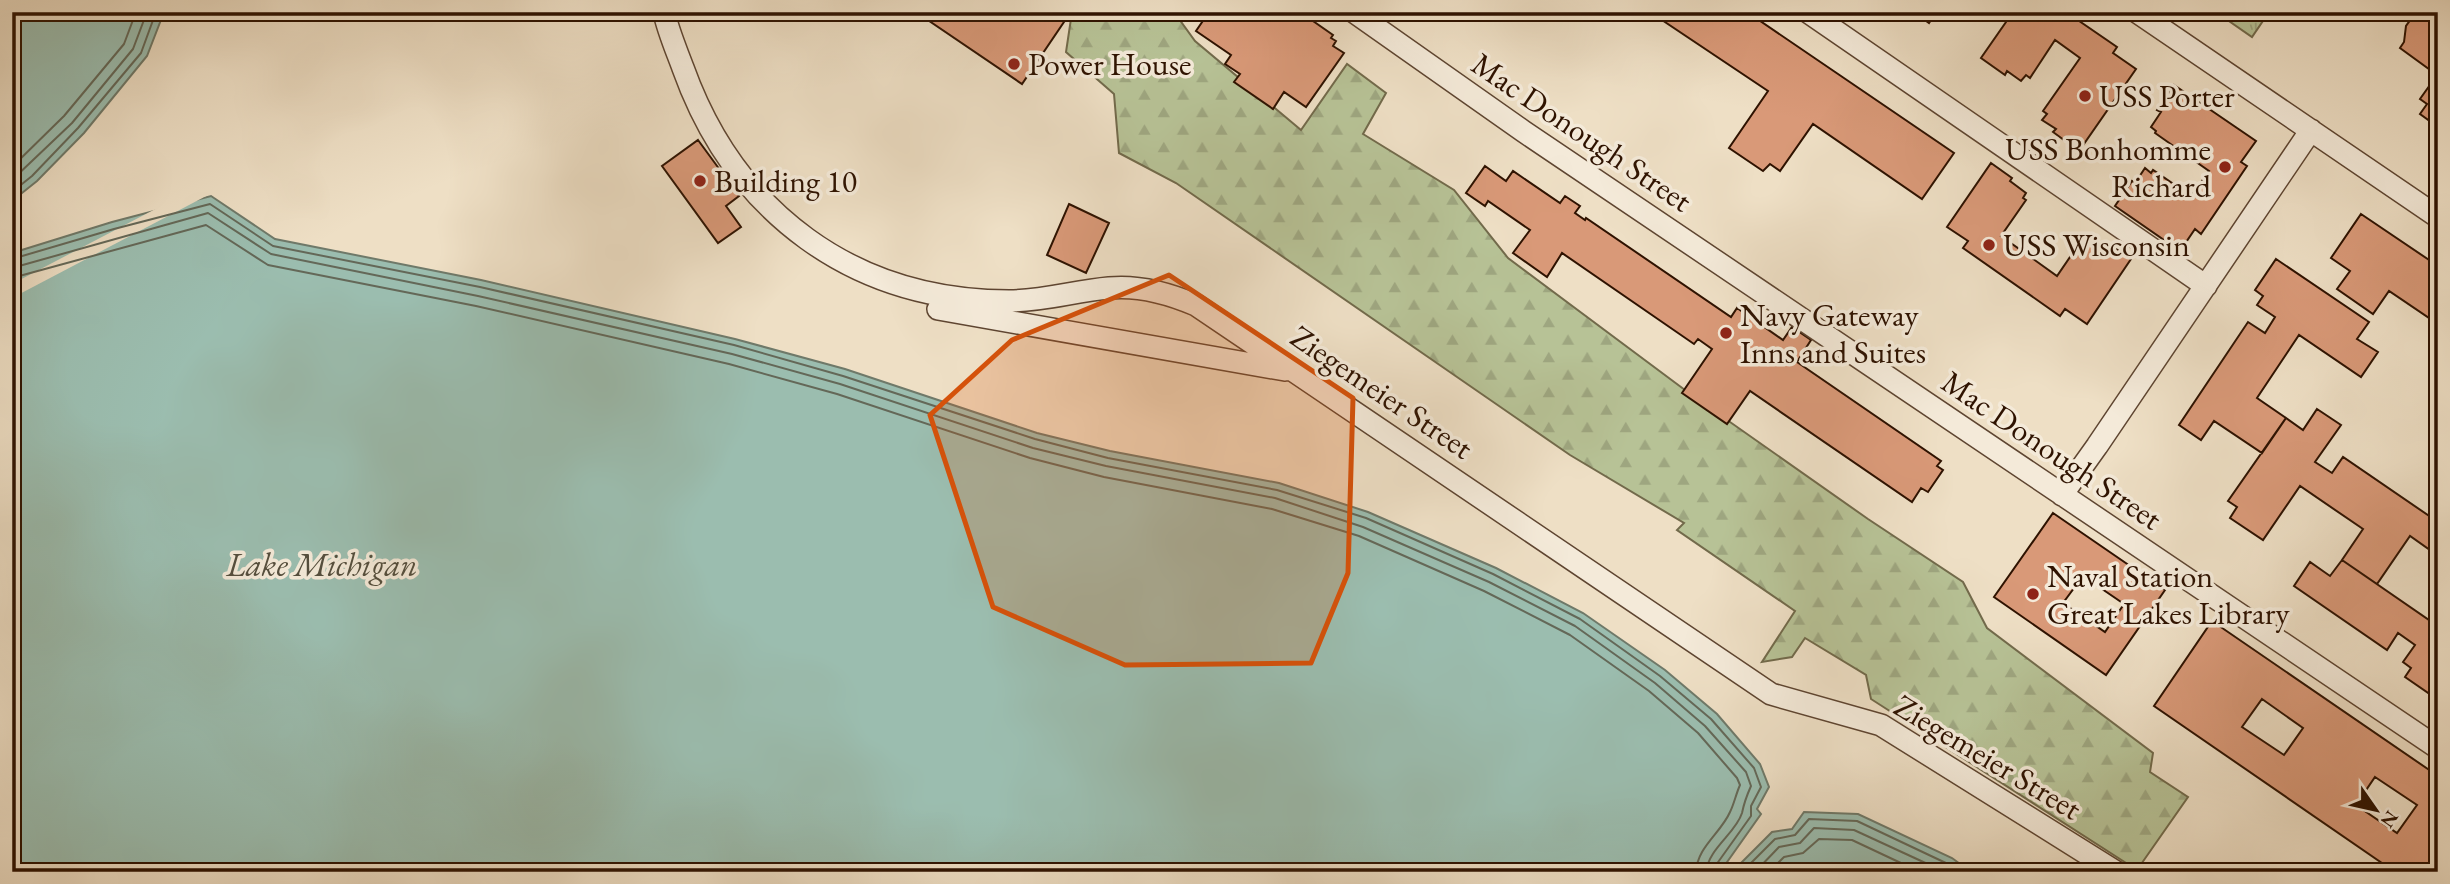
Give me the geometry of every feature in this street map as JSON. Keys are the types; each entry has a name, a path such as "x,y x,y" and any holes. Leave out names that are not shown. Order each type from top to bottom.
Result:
{"street":[{"name":"Ziegemeier Street","path":"664,12 695,103 713,136 744,180 781,220 810,242 864,272 941,296 985,301 1057,298 1109,288 1142,288 1196,305 1771,694 1881,725 2116,872"},
{"name":"Mac Donough Street","path":"1354,12 1523,131 2438,748"},
{"path":"1808,12 2206,286"},
{"path":"2137,12 2438,217"},
{"path":"2062,495 2311,130"},
{"path":"864,272 919,305 1294,371"}],"highlighted area":[{"path":"1169,275 1353,398 1348,573 1311,663 1125,665 993,607 930,415 1012,340"}],"green space":[{"path":"1072,12 1174,12 1195,41 1301,130 1347,64 1386,93 1363,134 1454,190 1508,258 1693,396 1963,582 1987,628 2153,753 2150,772 2188,797 2137,870 1871,699 1866,675 1805,638 1792,657 1762,662 1795,611 1677,530 1684,523 1570,455 1176,183 1119,153 1114,94 1066,52"},
{"path":"2216,12 2269,12 2252,37"}],"water":[{"path":"12,12 164,12 147,56 84,133 37,181 12,201"},
{"name":"Lake Michigan","path":"211,196 275,239 481,280 735,339 845,369 1037,433 1110,451 1279,483 1368,512 1496,568 1583,613 1665,670 1717,714 1760,764 1769,787 1757,809 1761,814 1720,872 12,872 12,253 112,222"},
{"path":"1804,812 1858,814 1952,858 1971,872 1732,872 1772,832 1792,829"}],"pier":[{"path":"209,193 12,298 12,284 163,205"}],"building":[{"name":"Power House","path":"916,12 1062,12 1068,16 1022,84"},
{"path":"1209,12 1300,12 1333,35 1331,38 1336,41 1333,46 1344,53 1306,107 1284,92 1273,109 1234,82 1240,74 1225,64 1231,55 1196,31"},
{"path":"1659,12 1747,12 1954,153 1922,199 1813,124 1780,171 1770,164 1763,171 1729,148 1768,91 1656,16"},
{"path":"1914,12 1936,12 1929,23"},
{"name":"USS Porter","path":"2013,12 2066,12 2117,47 2113,53 2136,69 2079,151 2053,132 2056,129 2042,120 2047,114 2043,111 2080,58 2055,40 2030,78 2026,75 2021,81 2007,71 2005,75 1981,58"},
{"path":"2416,12 2438,12 2438,127 2420,114 2427,104 2420,99 2437,75 2400,48 2404,42 2406,26"},
{"name":"USS Bonhomme Richard","path":"2174,85 2256,141 2241,162 2247,166 2201,234 2195,229 2180,251 2115,206 2132,181 2135,183 2145,168 2151,173 2153,170 2191,196 2209,171 2155,133 2151,127 2161,112 2157,110"},
{"name":"Building 10","path":"698,140 739,196 726,206 741,227 718,243 662,166"},
{"name":"USS Wisconsin","path":"1991,163 2012,178 2010,181 2026,193 2023,198 2026,200 2001,236 2057,276 2083,238 2086,241 2090,237 2105,247 2108,243 2131,259 2087,324 2065,309 2060,316 1963,248 1968,241 1947,227"},
{"name":"Navy Gateway Inns and Suites","path":"1485,166 1506,181 1513,171 1560,203 1565,196 1580,206 1575,213 1731,317 1737,308 1783,340 1792,327 1811,340 1797,362 1941,461 1937,466 1943,470 1928,492 1921,488 1912,502 1750,391 1727,424 1682,393 1712,349 1698,339 1694,344 1562,253 1547,277 1513,253 1530,230 1488,201 1485,206 1466,193"},
{"path":"1069,204 1109,223 1086,273 1047,255"},
{"path":"2361,214 2438,266 2438,324 2389,291 2373,314 2337,289 2350,271 2331,258"},
{"path":"2276,259 2369,322 2357,339 2378,352 2361,377 2299,335 2257,398 2286,418 2262,453 2214,421 2201,440 2179,425 2248,322 2265,333 2275,317 2257,305 2263,296 2255,290"},
{"path":"2317,409 2341,425 2315,462 2332,473 2343,457 2438,522 2438,538 2430,550 2410,536 2377,584 2342,560 2363,529 2300,486 2263,540 2230,518 2237,507 2228,501 2286,418 2303,430"},
{"name":"Naval Station Great Lakes Library","path":"2053,513 2165,590 2106,675 1994,597","holes":["2083,576 2124,604 2105,632 2063,603"]},
{"path":"2342,560 2432,622 2438,613 2437,699 2405,677 2411,668 2403,662 2415,645 2398,633 2387,650 2294,586 2310,562 2330,576"},
{"path":"2212,621 2438,776 2438,872 2395,872 2154,706","holes":["2262,699 2303,728 2284,755 2242,727","2375,777 2417,805 2397,833 2356,805"]}],"place":[{"name":"Power House","path":"1014,64"},
{"name":"USS Porter","path":"2085,96"},
{"name":"USS Bonhomme Richard","path":"2225,167"},
{"name":"Building 10","path":"700,181"},
{"name":"USS Wisconsin","path":"1989,245"},
{"name":"Navy Gateway Inns and Suites","path":"1726,333"},
{"name":"Naval Station Great Lakes Library","path":"2033,594"}]}
